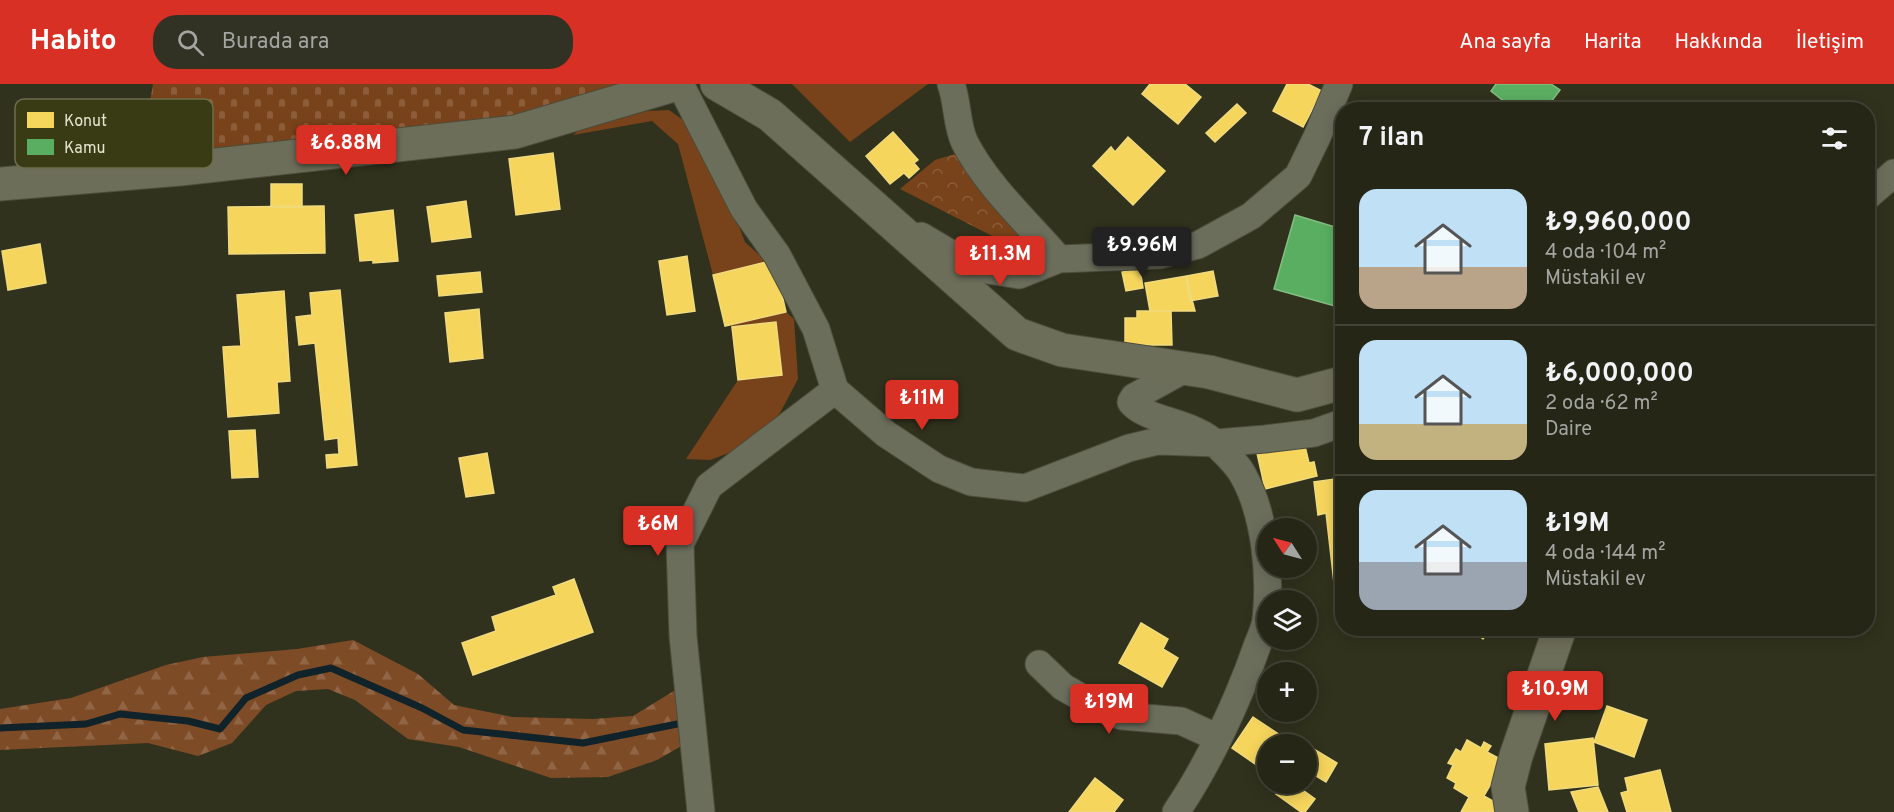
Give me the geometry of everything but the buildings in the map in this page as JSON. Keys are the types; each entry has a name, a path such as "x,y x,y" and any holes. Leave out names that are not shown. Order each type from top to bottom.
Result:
{"street":[{"path":"213,165 515,132 679,84 744,209 777,255 816,329 835,390 886,434 939,469 971,482 1025,488 1129,448 1158,441 1216,443 1314,433 1335,426"},
{"path":"717,84 770,115 868,205 1017,334 1062,350 1185,369 1297,395 1335,384"},
{"path":"951,84 956,97 963,140 979,168 1059,259"},
{"path":"868,205 975,268 1019,275 1059,259 1160,255 1198,244 1251,216 1298,176 1339,84"},
{"path":"0,184 189,168"},
{"path":"1875,190 1894,173"},
{"path":"1176,812 1190,792 1248,671 1266,621 1266,549 1256,507 1244,476 1216,443 1185,426 1138,412 1131,402 1134,397 1185,369"},
{"path":"701,812 683,636 680,544 709,486 835,390"},
{"path":"1512,812 1508,787 1516,756 1557,636"},
{"path":"1040,664 1063,687 1100,708 1122,716 1181,721 1216,737"}],"green space":[{"path":"153,84 628,84 601,97 463,127 213,148 213,99 150,99"},
{"path":"792,84 928,84 850,142"},
{"path":"669,110 690,125 721,179 745,242 767,262 713,275 678,144 652,121 573,135 578,131 647,111"},
{"path":"962,152 1021,229 1017,239 1004,242 900,189 935,160"},
{"path":"786,312 794,319 798,379 780,413 750,445 710,460 686,459 738,380 731,325"},
{"path":"353,640 418,674 454,705 512,717 593,719 633,716 682,686 683,745 657,760 608,777 551,778 459,747 408,739 355,700 328,689 296,691 266,705 232,743 198,756 148,743 0,750 0,709 71,698 166,665 203,657 297,649"}],"waterway":[{"path":"0,728 86,724 120,714 188,721 220,729 246,698 298,675 331,668 422,708 463,730 583,743 682,723"}]}
